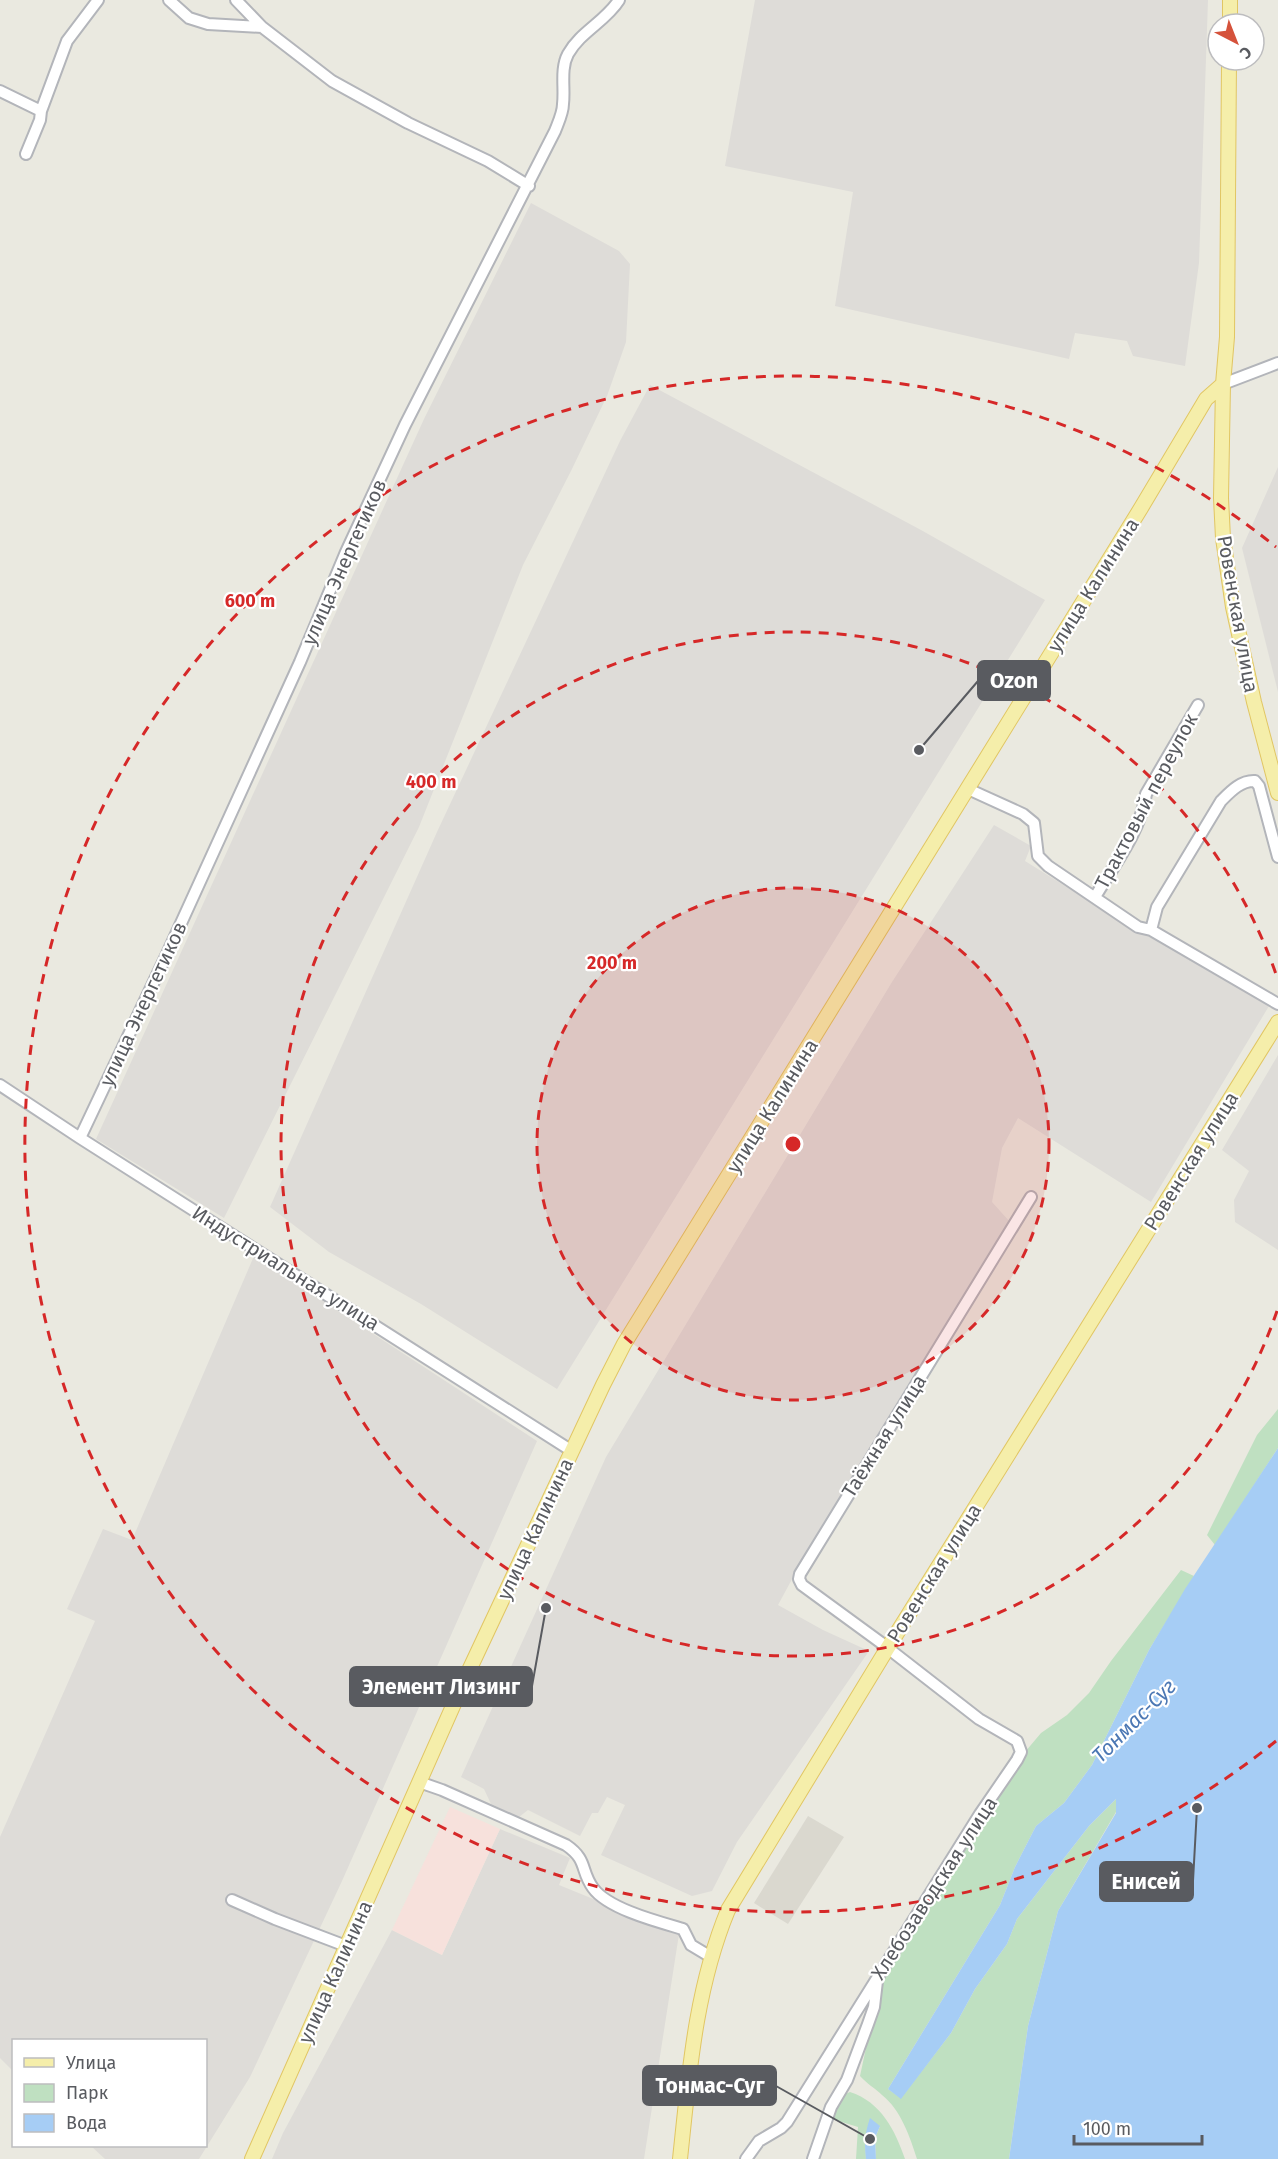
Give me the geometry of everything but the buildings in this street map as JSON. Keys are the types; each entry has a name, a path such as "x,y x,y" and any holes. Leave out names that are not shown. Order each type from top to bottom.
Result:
{"main road":[{"path":"1223,384 1227,337 1229,72"},
{"name":"улица Калинина","path":"252,2159 465,1679 624,1344 968,789 1206,399 1223,384"},
{"name":"Ровенская улица","path":"1223,384 1221,498 1227,572 1254,702 1278,793"},
{"name":"Ровенская улица","path":"680,2159 698,2010 711,1957 728,1910 887,1649 1278,1022"}],"street":[{"path":"26,154 67,41 98,0"},
{"path":"169,0 189,18 208,24 262,27"},
{"path":"236,0 262,27 332,81 408,123 488,161 529,186"},
{"name":"улица Энергетиков","path":"80,1138 290,684 346,552 405,425 529,186 555,131 563,105 562,81 567,55 581,38 614,9 619,0"},
{"path":"0,91 41,111"},
{"path":"1223,384 1278,363"},
{"name":"Трактовый переулок","path":"1095,897 1131,836 1144,809 1146,794 1198,705"},
{"path":"1151,930 1157,907 1221,801 1234,789 1248,781 1255,781 1259,786 1278,856"},
{"path":"968,789 1023,814 1034,823 1038,856 1048,866 1138,927 1151,930 1278,1004"},
{"name":"Индустриальная улица","path":"0,1085 572,1451"},
{"name":"Таёжная улица","path":"887,1649 802,1585 799,1580 800,1574 1031,1197"},
{"name":"Хлебозаводская улица","path":"746,2159 759,2141 787,2122 1021,1752 1017,1741 979,1719 887,1649"},
{"path":"419,1782 567,1845 577,1852 584,1863 588,1879 594,1890 605,1899 641,1917 683,1929 691,1945 711,1957"},
{"path":"232,1900 274,1919 346,1946"},
{"path":"813,2159 831,2107 847,2080 868,2024 874,2007 878,1975"}],"shaded area":[{"path":"755,0 1208,0 1199,263 1185,366 1133,356 1127,341 1075,333 1069,359 835,306 853,192 725,166"},
{"path":"531,203 619,251 630,264 626,342 607,396 523,565 419,827 224,1218 96,1139 424,419"},
{"path":"650,385 921,530 1045,600 557,1389 421,1304 329,1252 270,1207 437,832 620,441"},
{"path":"1278,467 1278,692 1242,548"},
{"path":"994,825 1031,846 1025,861 1102,909 1269,1006 1151,1202 1018,1118 1002,1148 992,1202 1010,1222 810,1546 778,1605 823,1630 869,1651 737,1842 712,1891 692,1896 601,1855 625,1805 607,1797 598,1813 592,1813 580,1836 528,1810 519,1817 491,1804 484,1789 461,1777 606,1457 892,982"},
{"path":"1278,1055 1278,1250 1235,1222 1234,1200 1249,1171 1222,1150"},
{"path":"254,1256 537,1441 342,1881 250,2077 207,2146 207,2039 12,2039 12,2070 0,2058 0,1837 95,1621 67,1609 103,1529 132,1540"},
{"path":"450,1807 500,1829 442,1955 392,1930"},
{"path":"808,1816 844,1837 788,1924 754,1903"},
{"path":"500,1829 570,1858 559,1885 679,1934 644,2159 272,2159 283,2133 392,1930 442,1955"},
{"path":"92,2147 206,2147 199,2159 105,2159"}],"green space":[{"path":"1278,1409 1278,1448 1215,1545 1207,1535 1257,1435"},
{"path":"1181,1570 1194,1576 1149,1650 1092,1765 1064,1803 1036,1826 1015,1867 1000,1905 888,2089 901,2098 951,2033 975,1989 1007,1944 1017,1919 1089,1826 1116,1799 1116,1812 1058,1911 1028,2026 1009,2159 917,2159 900,2116 889,2101 860,2076 880,2004 882,1978 1025,1752 1041,1733 1067,1715 1089,1693"},
{"path":"850,2092 870,2103 885,2118 897,2138 905,2159 876,2159 875,2138 880,2126 865,2139 866,2159 856,2159 858,2127 832,2119 843,2095"}],"water":[{"path":"1278,1448 1278,2159 1009,2159 1028,2026 1058,1911 1116,1813 1116,1799 1089,1826 1017,1919 1007,1944 975,1989 951,2033 901,2099 888,2089 1000,1905 1015,1867 1036,1826 1064,1803 1092,1765 1149,1650 1185,1589"},
{"path":"870,2118 880,2126 875,2138 876,2159 866,2159 865,2138"}],"place":[{"name":"Ozon","path":"919,750"},
{"name":"Элемент Лизинг","path":"546,1608"},
{"name":"Енисей","path":"1197,1808"},
{"name":"Тонмас-Суг","path":"870,2139"}]}
